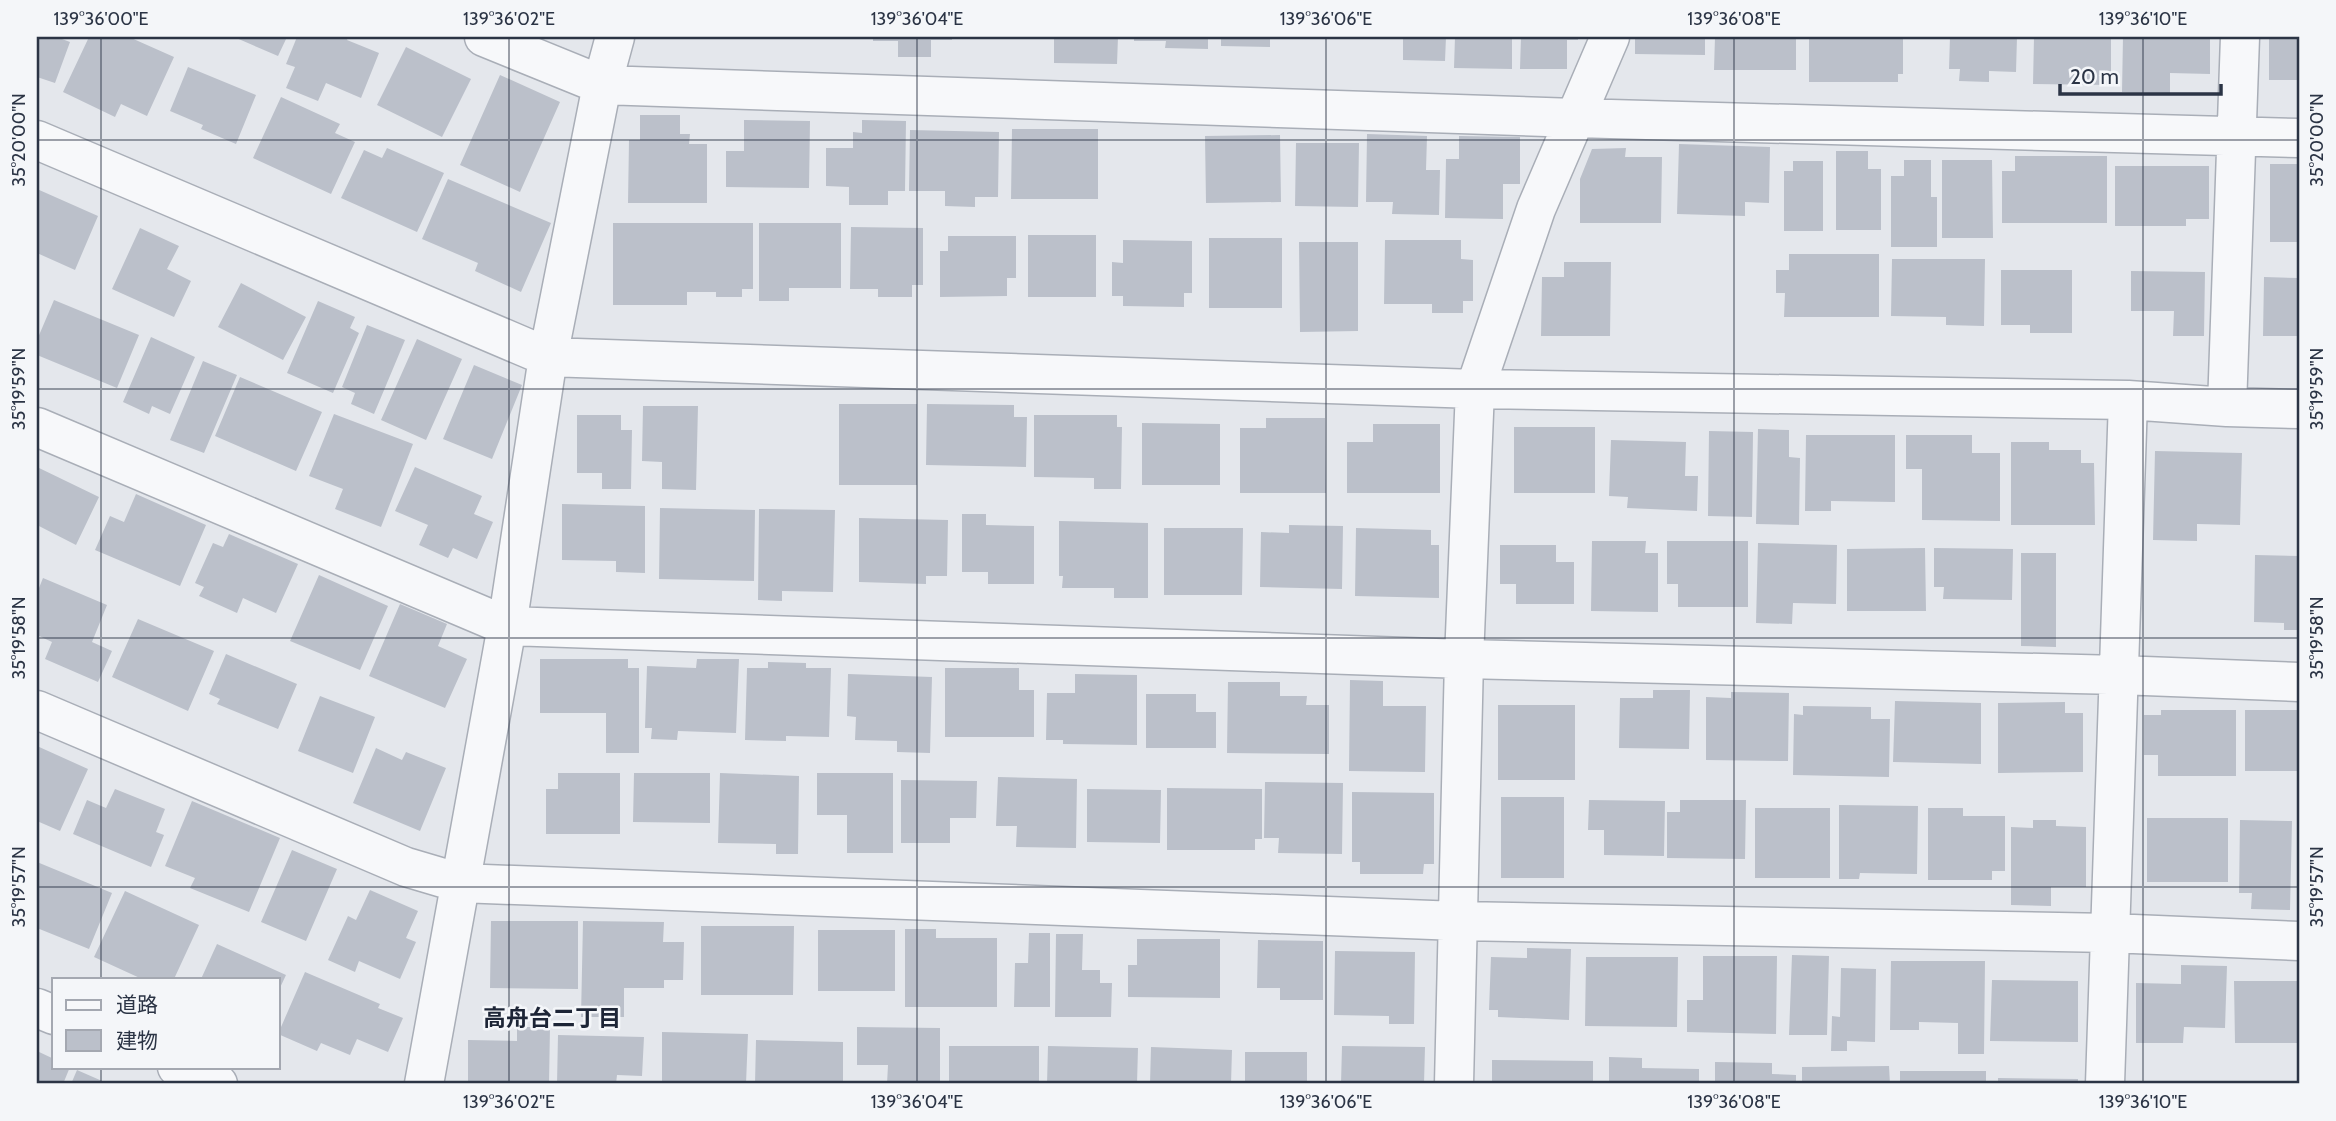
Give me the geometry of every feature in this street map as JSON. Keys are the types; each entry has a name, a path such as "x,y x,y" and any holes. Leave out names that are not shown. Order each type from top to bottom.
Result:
{"street":[{"path":"484,37 602,85 1576,118 2299,138"},
{"path":"424,1084 507,626 548,357 602,85 615,37"},
{"path":"1454,1084 1464,659 1475,388 1536,209 1610,37"},
{"path":"2227,407 2240,37"},
{"path":"37,140 548,357 1475,388 2128,400 2299,409"},
{"path":"2105,1084 2128,400"},
{"path":"37,427 507,626 1464,659 2299,682"},
{"path":"37,710 406,867 460,883 1458,920 2110,933 2299,942"},
{"path":"179,1068 218,1084"}],"building":[{"path":"37,37 62,37 70,42 55,83 37,77"},
{"path":"89,37 129,37 174,57 147,116 121,104 115,117 63,92"},
{"path":"234,37 287,37 278,56"},
{"path":"297,37 348,37 347,40 379,53 361,98 326,83 318,101 286,88 295,67 286,64"},
{"path":"873,37 952,37 952,40 931,40 931,57 898,57 898,41 873,41"},
{"path":"1054,37 1118,37 1117,64 1054,63"},
{"path":"1134,37 1208,37 1208,49 1165,48 1166,41 1134,41"},
{"path":"1221,37 1270,37 1270,47 1221,46"},
{"path":"1403,37 1446,37 1445,61 1403,60"},
{"path":"1455,37 1512,37 1512,69 1454,68"},
{"path":"1521,37 1578,37 1578,40 1567,40 1567,69 1520,69"},
{"path":"1635,37 1705,37 1705,55 1635,54"},
{"path":"1715,37 1796,37 1796,70 1714,70"},
{"path":"1809,37 1903,37 1903,74 1898,74 1898,82 1809,82"},
{"path":"1950,37 2017,37 2016,72 1989,71 1989,82 1959,81 1960,69 1949,69"},
{"path":"2034,37 2111,37 2111,85 2033,84"},
{"path":"2123,37 2210,37 2210,74 2170,73 2170,93 2122,92"},
{"path":"2269,37 2299,37 2299,80 2269,80"},
{"path":"406,47 471,79 442,137 377,105"},
{"path":"188,67 256,95 236,144 201,129 203,125 170,111"},
{"path":"500,75 560,102 520,192 460,165"},
{"path":"281,97 340,124 335,133 355,142 331,194 253,158"},
{"path":"640,115 680,115 680,134 690,134 689,144 707,144 707,203 628,203 629,140 640,140"},
{"path":"744,120 810,121 809,188 726,187 726,151 744,151"},
{"path":"862,120 906,121 905,191 888,191 888,205 849,205 849,187 826,186 826,148 853,148 853,132 862,133"},
{"path":"1012,129 1098,129 1098,199 1011,199"},
{"path":"910,130 999,132 998,197 975,197 975,207 945,206 945,191 909,191"},
{"path":"1367,134 1427,136 1426,170 1440,170 1439,215 1392,214 1393,202 1366,202"},
{"path":"1280,135 1281,202 1206,203 1205,136"},
{"path":"1459,136 1520,137 1520,184 1503,184 1503,219 1445,218 1446,159 1459,159"},
{"path":"1296,143 1359,143 1358,207 1295,206"},
{"path":"1679,144 1770,147 1769,203 1745,202 1745,216 1677,214"},
{"path":"387,148 444,173 417,232 341,198 364,150 382,158"},
{"path":"1626,148 1625,157 1662,157 1661,223 1580,223 1580,179 1592,149"},
{"path":"1836,151 1868,151 1868,169 1881,169 1881,230 1836,230"},
{"path":"2015,156 2107,156 2107,223 2002,223 2002,171 2015,171"},
{"path":"1904,160 1931,160 1931,197 1937,197 1937,247 1891,247 1891,176 1904,176"},
{"path":"1942,160 1992,160 1993,238 1942,238"},
{"path":"1793,161 1823,161 1823,231 1784,231 1784,171 1793,171"},
{"path":"2270,164 2299,164 2299,242 2270,242"},
{"path":"2115,166 2209,166 2209,219 2186,219 2186,226 2115,226"},
{"path":"448,179 551,223 521,292 475,271 478,263 422,239"},
{"path":"37,189 98,216 75,270 37,253"},
{"path":"613,223 753,223 753,289 742,289 742,297 716,297 716,292 687,292 687,305 613,305"},
{"path":"759,223 841,223 841,288 789,288 789,301 759,301"},
{"path":"851,227 923,228 923,285 912,285 912,297 878,297 878,289 850,289"},
{"path":"140,228 179,246 167,269 191,281 174,317 112,289"},
{"path":"1028,235 1096,235 1096,297 1028,297"},
{"path":"948,236 1016,236 1016,278 1007,278 1007,296 940,297 940,251 948,251"},
{"path":"1209,238 1282,238 1282,308 1209,308"},
{"path":"1123,240 1192,241 1192,293 1184,293 1184,307 1123,306 1123,296 1112,296 1112,262 1123,263"},
{"path":"1385,240 1461,240 1461,259 1473,260 1473,301 1463,301 1463,313 1432,313 1432,304 1384,304"},
{"path":"1299,242 1358,242 1358,331 1300,332"},
{"path":"1789,254 1879,254 1879,317 1784,317 1785,293 1776,293 1776,270 1789,270"},
{"path":"1892,259 1985,259 1984,326 1946,325 1946,317 1891,316"},
{"path":"1564,262 1611,262 1610,336 1541,336 1542,277 1564,277"},
{"path":"2001,270 2072,270 2072,333 2030,333 2030,325 2001,325"},
{"path":"2131,271 2205,272 2204,336 2173,336 2174,311 2131,311"},
{"path":"2264,277 2299,278 2299,336 2263,336"},
{"path":"241,283 306,317 283,360 218,327"},
{"path":"54,300 139,335 117,388 37,355 37,340"},
{"path":"318,301 355,317 350,328 359,333 333,393 287,373"},
{"path":"367,325 405,340 374,414 351,404 355,393 342,387"},
{"path":"151,337 195,357 170,414 152,406 149,414 123,402"},
{"path":"417,339 462,359 426,440 381,420"},
{"path":"203,361 237,375 204,453 170,440"},
{"path":"474,365 522,385 492,459 443,439"},
{"path":"240,377 322,412 296,471 215,436"},
{"path":"839,404 917,404 917,485 839,485"},
{"path":"927,404 1014,405 1014,417 1027,417 1026,467 926,465"},
{"path":"643,406 698,406 696,490 662,489 662,462 642,461"},
{"path":"334,414 413,444 381,527 335,509 343,489 309,476"},
{"path":"577,415 621,415 621,430 632,430 631,489 602,489 602,473 577,473"},
{"path":"1034,415 1117,415 1117,427 1122,427 1121,489 1094,489 1094,478 1034,477"},
{"path":"1266,418 1325,418 1326,493 1240,493 1240,428 1266,428"},
{"path":"1142,423 1220,424 1220,485 1142,485"},
{"path":"1373,424 1440,424 1440,493 1347,493 1347,442 1373,442"},
{"path":"1514,427 1595,427 1595,493 1514,493"},
{"path":"1758,429 1789,430 1789,457 1800,458 1799,525 1756,524"},
{"path":"1709,431 1753,432 1752,517 1708,516"},
{"path":"1806,435 1895,435 1895,502 1831,501 1831,511 1805,511"},
{"path":"1906,435 1972,435 1972,453 2000,453 2000,521 1922,520 1922,469 1906,469"},
{"path":"1611,440 1686,442 1685,476 1698,476 1697,511 1627,508 1628,497 1609,496"},
{"path":"2011,442 2049,442 2049,450 2081,450 2081,463 2094,463 2095,525 2011,525"},
{"path":"2155,451 2242,453 2240,525 2197,524 2197,541 2153,540"},
{"path":"37,467 99,497 76,545 37,525"},
{"path":"415,467 482,496 474,514 493,522 477,559 453,548 448,558 419,545 428,525 395,511"},
{"path":"136,494 206,525 180,586 95,550 110,516 124,522"},
{"path":"562,504 645,506 645,573 616,572 616,561 562,560"},
{"path":"660,508 755,510 754,581 659,579"},
{"path":"759,509 835,510 833,592 782,591 782,601 758,600"},
{"path":"962,514 986,514 986,525 1034,526 1034,584 988,584 988,572 962,572"},
{"path":"859,518 948,520 947,576 926,576 926,584 859,582"},
{"path":"1059,521 1148,523 1148,598 1114,598 1114,588 1062,588 1063,576 1059,576"},
{"path":"1289,525 1343,526 1342,589 1260,587 1261,532 1289,533"},
{"path":"1164,528 1243,528 1242,595 1164,595"},
{"path":"1356,528 1431,530 1431,545 1439,545 1439,598 1355,596"},
{"path":"229,534 298,564 276,613 243,598 237,613 199,596 204,587 195,583 213,543 223,547"},
{"path":"1592,541 1646,541 1645,553 1658,553 1658,612 1591,611"},
{"path":"1667,541 1748,541 1748,607 1678,607 1678,584 1667,584"},
{"path":"1758,543 1837,545 1836,604 1793,603 1792,624 1756,623"},
{"path":"1500,545 1556,545 1556,562 1574,562 1574,604 1516,604 1516,584 1500,584"},
{"path":"1925,548 1926,611 1847,611 1847,549"},
{"path":"1934,548 2013,549 2012,600 1943,599 1944,587 1934,587"},
{"path":"2021,553 2056,553 2056,647 2021,646"},
{"path":"2255,555 2299,556 2299,630 2284,630 2284,623 2254,622"},
{"path":"319,575 388,606 360,670 290,641"},
{"path":"43,578 107,605 92,642 112,651 98,682 45,659 52,642 37,635 37,593"},
{"path":"400,604 447,624 438,646 467,659 445,708 369,676"},
{"path":"138,619 214,651 188,711 112,677"},
{"path":"226,654 297,684 278,729 217,704 220,699 209,694"},
{"path":"540,659 628,659 628,668 639,668 639,753 606,753 606,713 540,713"},
{"path":"697,659 739,659 736,733 678,731 677,740 651,739 652,728 645,728 647,666 696,668"},
{"path":"768,662 806,663 806,668 831,668 829,737 786,736 786,741 745,740 747,668 768,668"},
{"path":"945,668 1019,668 1019,690 1034,690 1034,737 945,737"},
{"path":"848,674 932,677 930,753 897,752 897,741 855,740 856,717 847,716"},
{"path":"1075,674 1137,675 1137,745 1063,744 1063,740 1046,740 1047,693 1075,693"},
{"path":"1350,680 1383,681 1383,706 1426,706 1425,772 1349,771"},
{"path":"1228,682 1280,682 1280,696 1307,696 1306,705 1329,705 1329,754 1227,753"},
{"path":"1653,690 1690,690 1689,749 1619,748 1620,698 1653,698"},
{"path":"1731,692 1789,693 1788,761 1706,760 1706,697 1731,698"},
{"path":"1146,694 1196,694 1196,712 1216,712 1216,748 1146,748"},
{"path":"320,696 375,717 353,773 298,751"},
{"path":"1895,701 1981,703 1981,764 1893,762"},
{"path":"2065,702 2065,713 2083,713 2083,772 1998,773 1998,703"},
{"path":"1498,705 1575,705 1575,780 1498,780"},
{"path":"1803,706 1871,707 1871,719 1890,719 1889,777 1793,775 1794,714 1803,715"},
{"path":"2161,710 2236,710 2236,776 2158,776 2158,755 2144,755 2144,715 2161,715"},
{"path":"2245,710 2299,710 2299,771 2245,771"},
{"path":"37,746 88,769 60,831 37,821"},
{"path":"376,748 402,760 406,752 446,768 420,831 353,803"},
{"path":"558,773 620,773 620,834 546,834 546,789 558,789"},
{"path":"634,773 710,773 710,823 633,822"},
{"path":"720,773 799,776 798,854 776,854 776,844 718,843"},
{"path":"817,773 893,773 893,853 847,853 847,815 817,815"},
{"path":"998,777 1077,779 1076,848 1016,847 1017,826 996,826"},
{"path":"901,780 977,781 976,818 950,818 950,843 901,843"},
{"path":"1265,782 1343,783 1342,854 1278,853 1279,838 1264,838"},
{"path":"1167,788 1262,789 1262,839 1255,839 1255,850 1167,850"},
{"path":"115,789 165,809 156,832 164,835 151,867 73,834 87,800 106,808"},
{"path":"1087,789 1161,790 1160,843 1087,842"},
{"path":"1352,792 1434,793 1434,864 1424,864 1423,874 1360,874 1360,862 1352,862"},
{"path":"1501,797 1564,797 1564,878 1501,878"},
{"path":"1589,800 1665,801 1664,856 1604,855 1604,830 1588,830"},
{"path":"1680,800 1746,800 1745,859 1667,858 1667,812 1680,812"},
{"path":"192,801 280,838 249,912 190,888 195,878 165,866"},
{"path":"1839,805 1918,806 1917,874 1860,873 1859,879 1839,879"},
{"path":"1755,808 1830,808 1830,878 1755,878"},
{"path":"1928,808 1963,808 1963,816 2005,816 2005,871 1992,871 1992,880 1928,880"},
{"path":"2147,818 2228,818 2228,882 2147,882"},
{"path":"2033,820 2056,820 2056,826 2086,827 2086,887 2051,887 2051,906 2011,905 2011,827 2033,828"},
{"path":"2240,820 2292,821 2290,910 2251,909 2252,893 2239,893"},
{"path":"292,850 337,869 306,941 261,922"},
{"path":"37,862 112,893 89,949 37,928"},
{"path":"370,890 418,911 406,938 416,942 400,979 359,961 355,972 328,960 348,916 356,920"},
{"path":"125,891 199,925 174,978 140,978 94,957"},
{"path":"491,921 578,921 578,989 490,988"},
{"path":"583,921 664,922 663,942 684,942 683,980 664,980 664,988 624,988 624,1017 581,1017"},
{"path":"701,926 794,926 793,995 701,995"},
{"path":"905,929 936,929 936,938 997,938 997,1007 905,1007"},
{"path":"818,930 895,930 895,991 818,991"},
{"path":"1029,933 1050,933 1050,1007 1014,1007 1015,963 1028,963"},
{"path":"1056,934 1083,934 1082,970 1100,970 1100,983 1112,983 1111,1017 1055,1017"},
{"path":"1137,939 1220,939 1220,998 1128,997 1128,965 1137,965"},
{"path":"1258,940 1323,941 1323,1000 1280,1000 1280,988 1257,988"},
{"path":"217,944 286,975 280,988 280,978 201,978"},
{"path":"1527,948 1571,949 1569,1020 1498,1017 1498,1010 1489,1010 1491,957 1527,958"},
{"path":"1335,951 1415,952 1414,1024 1389,1024 1389,1016 1334,1015"},
{"path":"1792,955 1829,956 1827,1035 1789,1035"},
{"path":"1703,956 1777,956 1776,1034 1687,1032 1687,1000 1703,1000"},
{"path":"1586,957 1678,957 1677,1027 1585,1026"},
{"path":"1891,961 1985,961 1984,1054 1958,1054 1958,1023 1919,1022 1919,1030 1890,1030"},
{"path":"2181,965 2227,966 2225,1028 2184,1027 2183,1043 2136,1043 2136,983 2181,984"},
{"path":"1841,968 1876,969 1875,1042 1847,1041 1847,1051 1831,1051 1832,1016 1840,1017"},
{"path":"305,972 380,1004 378,1008 403,1018 388,1052 357,1039 350,1055 321,1043 317,1051 280,1035"},
{"path":"1992,980 2078,981 2078,1042 1990,1041"},
{"path":"2234,981 2299,981 2299,1043 2235,1043"},
{"path":"517,1027 550,1027 549,1084 468,1084 468,1040 517,1041"},
{"path":"857,1027 940,1028 940,1084 887,1084 888,1065 857,1065"},
{"path":"662,1032 748,1034 746,1084 662,1084"},
{"path":"558,1035 644,1037 642,1076 617,1075 616,1084 557,1084"},
{"path":"756,1040 843,1042 843,1084 755,1084"},
{"path":"949,1046 1039,1046 1039,1084 949,1084"},
{"path":"1048,1046 1138,1048 1137,1084 1047,1084"},
{"path":"1342,1046 1425,1047 1424,1084 1341,1084"},
{"path":"1151,1047 1232,1050 1231,1084 1150,1084"},
{"path":"37,1051 52,1058 52,1068 70,1068 63,1084 37,1084"},
{"path":"1245,1052 1307,1052 1307,1084 1245,1084"},
{"path":"1609,1057 1642,1058 1642,1068 1699,1069 1699,1084 1609,1084"},
{"path":"1492,1060 1593,1061 1593,1084 1492,1084"},
{"path":"1715,1062 1772,1063 1772,1074 1796,1075 1796,1084 1715,1084"},
{"path":"1889,1066 1890,1084 1802,1084 1802,1067"},
{"path":"77,1070 109,1084 71,1084"},
{"path":"1900,1071 1986,1071 1986,1084 1900,1084"},
{"path":"1998,1078 2078,1079 2078,1084 1998,1084"}],"district":[{"name":"高舟台二丁目","path":"552,1018"}]}
